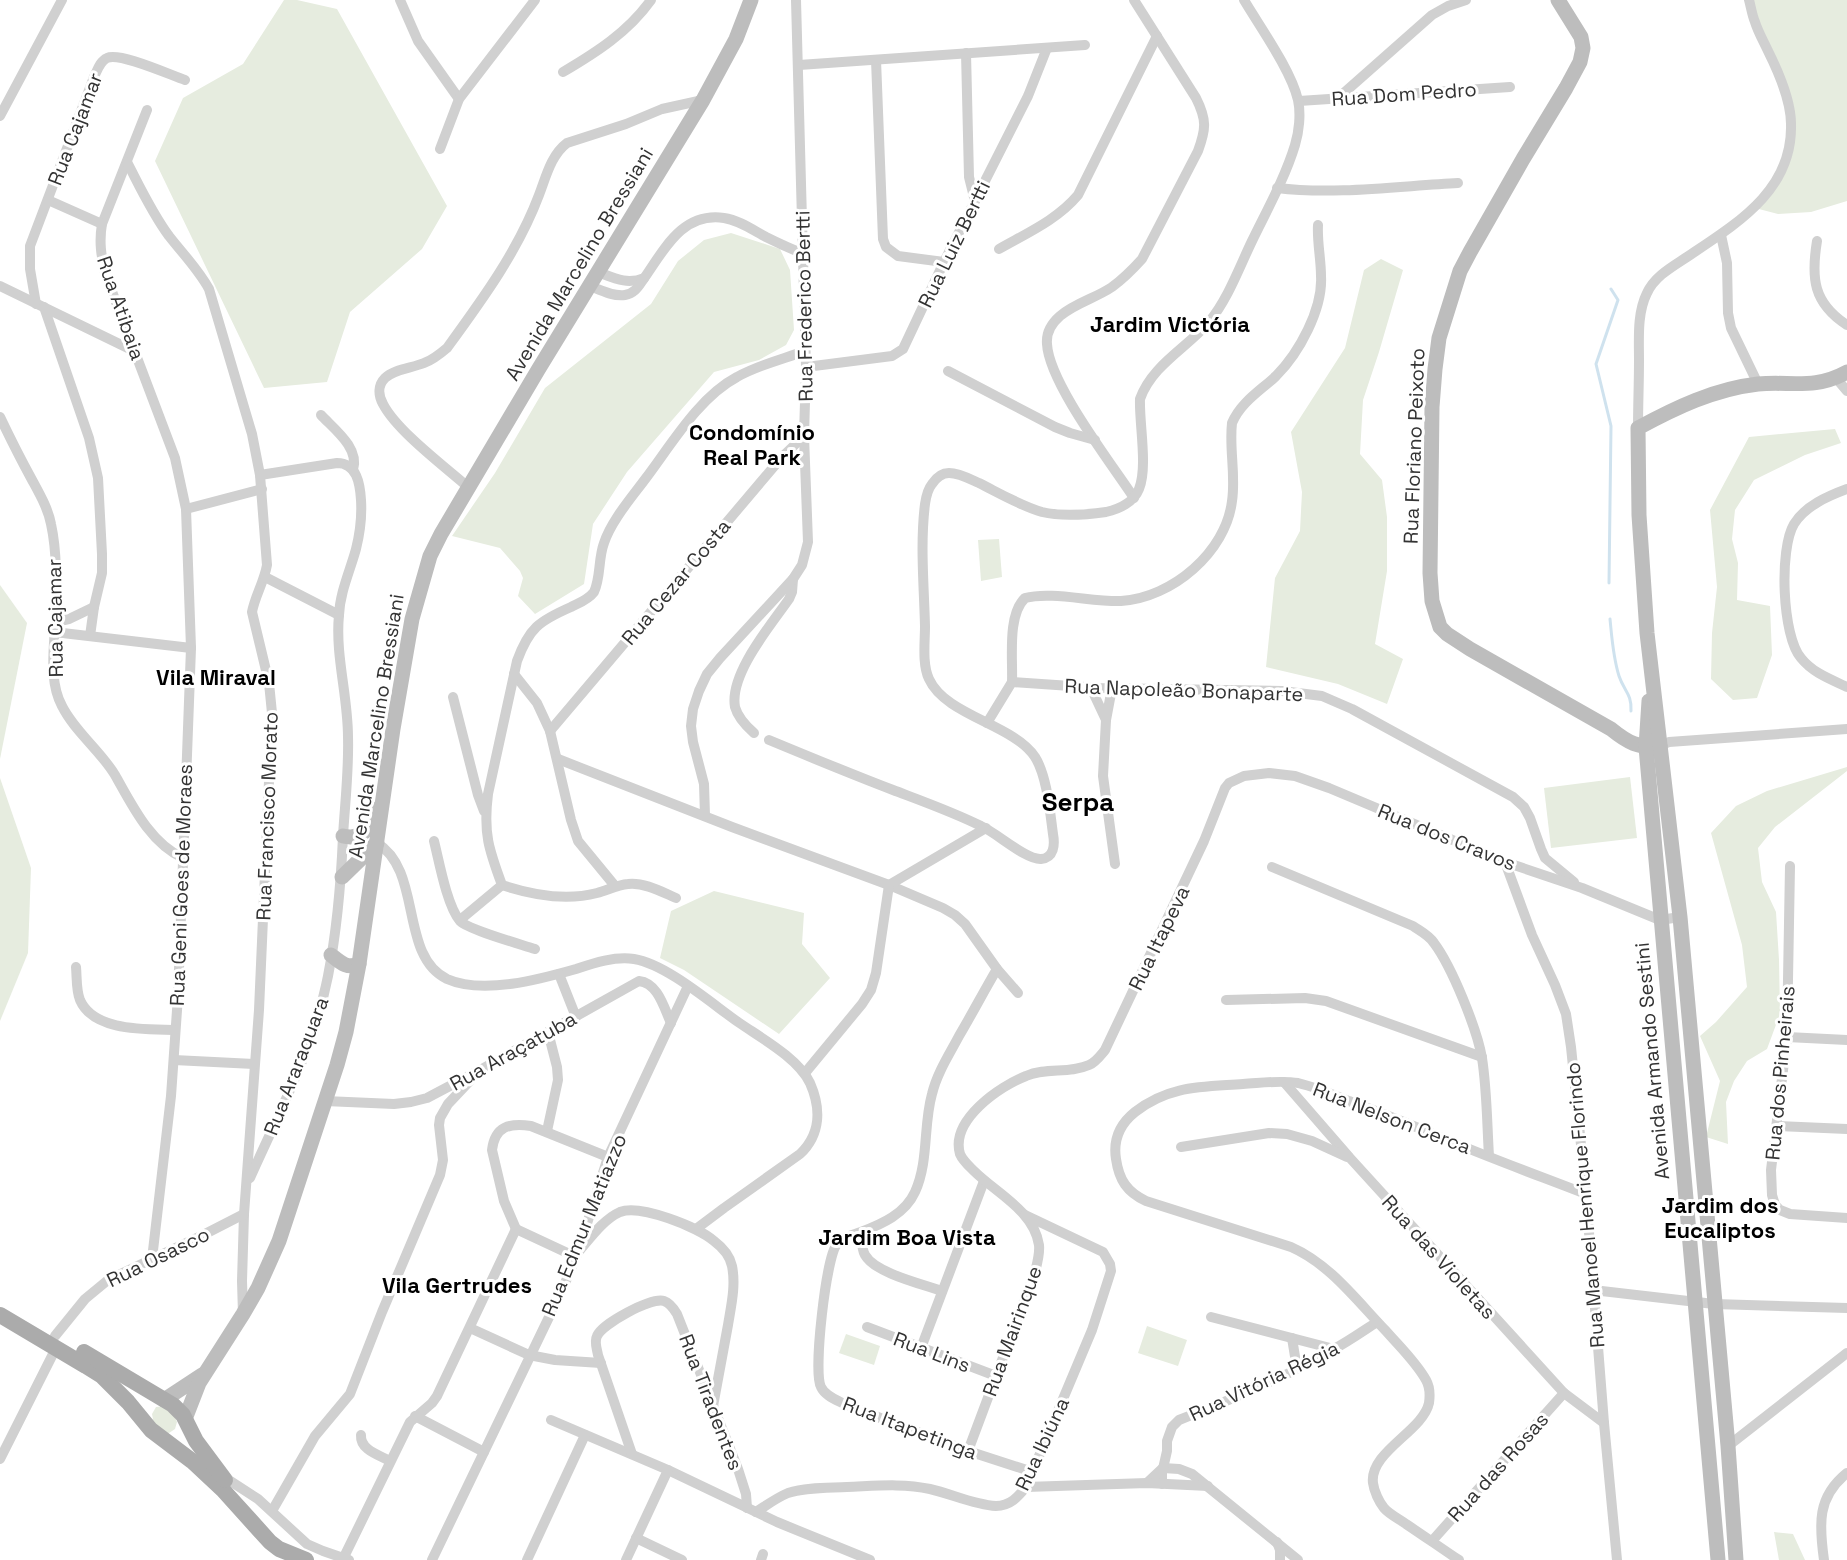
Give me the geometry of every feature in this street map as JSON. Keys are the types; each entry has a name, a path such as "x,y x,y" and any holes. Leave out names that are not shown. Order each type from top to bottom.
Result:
{"main road":[{"path":"0,1304 102,1376 128,1402 147,1426 200,1468 223,1490 270,1542 279,1549 300,1557"},
{"path":"0,1316 56,1342 173,1405 185,1419 196,1441 236,1493 300,1557"},
{"path":"147,1426 149,1410 164,1400"},
{"path":"162,1439 177,1434 185,1419"}],"street":[{"path":"0,116 62,0"},
{"path":"400,0 418,41 459,99"},
{"path":"440,149 459,99 535,0"},
{"path":"563,72 602,49 622,33 651,0"},
{"name":"Avenida Marcelino Bressiani","path":"185,1419 196,1390 258,1288 279,1241 346,1032 359,964 412,619 430,556 441,534 703,100 736,39 751,0"},
{"name":"Rua Frederico Bertti","path":"705,816 704,784 691,726 693,709 699,691 707,674 720,658 794,579 802,565 808,542 804,436 806,367 804,254 796,0"},
{"path":"1134,0 1196,98 1204,114 1205,124 1198,151 1142,259 1131,272 1111,287 1060,315 1052,325 1047,342 1049,356 1058,378 1095,440 1134,498"},
{"path":"769,740 963,817 1000,836 1017,849 1036,859 1048,856 1052,852 1054,837 1043,778 1037,760 1017,740 952,703 936,689 929,679 925,655 923,539 926,503 933,482 941,475 949,473 958,474 1039,511 1058,515 1110,511 1124,506 1134,498 1139,489 1142,472 1140,399 1144,386 1165,363 1197,337 1213,317 1227,293 1296,144 1299,101 1292,83 1244,0"},
{"path":"1337,99 1432,15 1466,0"},
{"name":"Rua Floriano Peixoto","path":"1558,0 1581,37 1583,48 1580,62 1460,271 1439,338 1432,407 1430,573 1432,601 1440,627 1470,650 1611,729 1656,742"},
{"path":"1749,0 1755,23 1774,63 1790,109 1791,127 1785,163 1775,184 1755,208 1720,235 1671,267 1654,282 1646,294 1642,309 1638,428 1640,537 1656,742 1847,729"},
{"path":"999,249 1053,218 1068,207 1078,195 1157,36"},
{"path":"799,65 1085,45"},
{"name":"Rua Luiz Bertti","path":"806,367 892,356 899,353 906,344 944,262 1028,96 1047,48"},
{"path":"966,52 969,177 975,201"},
{"name":"Rua Cajamar","path":"40,306 30,269 30,246 102,62 108,58 122,57 185,80"},
{"path":"876,60 883,239 886,248 898,256 944,262"},
{"name":"Rua Dom Pedro","path":"1299,101 1510,87"},
{"path":"469,488 390,415 379,395 381,382 391,374 438,356 447,348 517,245 530,219 550,166 561,148 567,143 626,124 662,109 703,100"},
{"name":"Rua Atibaia","path":"147,110 102,224 100,250 105,273 175,458 186,509"},
{"name":"Rua Francisco Morato","path":"126,162 158,220 199,272 209,289 252,434 262,489 267,558 265,578 252,612 269,683 272,713 259,1010 244,1214 243,1314"},
{"path":"1277,188 1326,190 1458,183"},
{"path":"48,200 102,224"},
{"path":"590,286 613,294 626,295 635,290 675,235 688,224 699,219 726,218 739,222 804,254"},
{"path":"987,723 1012,682 1014,622 1016,611 1025,598 1039,595 1121,601 1138,598 1157,592 1182,577 1202,561 1220,538 1232,502 1232,423 1245,402 1291,359 1304,337 1317,305 1322,277 1317,225"},
{"path":"1720,235 1727,263 1728,313 1731,328 1758,384"},
{"path":"1817,241 1813,274 1816,289 1823,303 1836,318 1847,325"},
{"path":"598,272 624,282 644,278"},
{"path":"0,286 136,352"},
{"path":"40,306 95,456 102,573 90,636"},
{"path":"502,885 486,837 486,814 488,794 522,647 535,626 554,614 584,601 594,592 601,552 609,531 690,418 715,393 736,377 805,351"},
{"path":"948,371 1055,427 1095,440"},
{"path":"1638,428 1677,407 1698,399 1758,384 1819,383 1842,375 1847,391"},
{"name":"Rua Araraquara","path":"247,1184 308,1044 322,1002 342,877 348,737 339,615 342,595 356,550 361,523 361,499 358,480 353,470 356,460 352,451 321,415"},
{"name":"Rua Cajamar","path":"0,419 41,497 51,523 55,571 54,673 61,705 71,721 96,748 135,810 152,832 165,847 183,858"},
{"name":"Rua Cezar Costa","path":"550,731 782,457 804,436"},
{"path":"260,475 337,463 348,465 353,470"},
{"path":"186,509 262,489"},
{"path":"1847,489 1816,504 1802,515 1794,525 1789,537 1785,557 1785,588 1791,641 1799,656 1809,667 1847,687"},
{"name":"Rua Geni Goes de Moraes","path":"152,1259 176,1030 191,648 186,509"},
{"path":"265,578 339,615"},
{"name":"Rua Frederico Bertti","path":"754,733 739,718 735,707 737,684 749,657 789,598 794,579"},
{"path":"55,627 94,608"},
{"path":"55,627 90,636 191,648"},
{"path":"514,674 537,703 550,731 578,842 615,886"},
{"name":"Rua Napoleão Bonaparte","path":"1012,682 1112,688 1282,691 1322,696 1334,700 1513,797 1524,807 1530,818 1545,858 1582,888"},
{"path":"1091,687 1106,720"},
{"path":"1112,688 1103,753 1104,785 1115,864"},
{"path":"453,697 478,795 486,814"},
{"name":"Avenida Armando Sestini","path":"1656,742 1680,917 1728,1446 1736,1560"},
{"name":"Avenida Armando Sestini","path":"1656,742 1660,920 1718,1560"},
{"path":"558,759 890,885 943,908 965,924 997,969 1018,993"},
{"name":"Rua dos Cravos","path":"1220,797 1229,783 1244,776 1269,774 1295,777 1329,788 1505,862 1582,888 1660,920"},
{"name":"Rua Itapeva","path":"1082,1067 1097,1060 1105,1050 1190,873 1220,797"},
{"path":"344,836 357,837 362,834 384,800"},
{"path":"890,885 986,828"},
{"path":"434,841 450,899 460,920 473,928 535,949"},
{"path":"342,877 377,843 390,853 401,873 427,961 447,978 480,986 560,974 592,964 627,958 650,964 688,986 784,1054 805,1073 813,1090 816,1106 817,1123 810,1145 696,1229"},
{"path":"374,864 386,862 401,873"},
{"name":"Rua Manoel Henrique Florindo","path":"1505,862 1532,935 1566,1014 1586,1194 1617,1560"},
{"name":"Rua dos Pinheirais","path":"1790,866 1787,1037 1770,1182 1772,1195 1775,1205 1780,1210 1791,1214 1847,1218"},
{"path":"1272,867 1413,926 1434,943 1451,973 1472,1023 1482,1057 1489,1156"},
{"path":"502,885 524,893 551,896 587,895 630,883 676,898"},
{"path":"460,920 502,885"},
{"path":"805,1073 849,1021 871,990 876,973 890,885"},
{"path":"1660,920 1680,917"},
{"path":"331,955 345,966 351,967 359,964"},
{"path":"76,967 80,1000 93,1015 123,1028 176,1030"},
{"path":"942,1291 878,1267 869,1261 864,1253 862,1232 894,1216 914,1194 924,1159 932,1092 942,1066 997,969"},
{"path":"560,974 576,1017"},
{"name":"Rua Araçatuba","path":"325,1101 394,1104 427,1098 576,1017 633,983 645,982 656,991 671,1023"},
{"name":"Rua Edmur Matiazzo","path":"432,1560 563,1288 577,1255 608,1156 688,986"},
{"path":"1226,1000 1305,998 1326,1001 1482,1057"},
{"path":"547,1131 558,1080 548,1032"},
{"path":"1787,1037 1847,1040"},
{"path":"174,1060 254,1064"},
{"name":"Rua Mairinque","path":"968,1451 1035,1272 1039,1246 1025,1215 963,1160 959,1151 962,1132 976,1109 1000,1090 1026,1076 1042,1071 1082,1067"},
{"path":"272,1511 315,1437 350,1395 382,1311 440,1175 443,1160 440,1118 448,1104 480,1070"},
{"name":"Rua das Violetas","path":"1284,1082 1350,1158 1564,1392 1604,1423"},
{"name":"Rua Nelson Cerca","path":"1459,1560 1384,1508 1373,1482 1373,1472 1379,1462 1425,1413 1429,1403 1430,1392 1427,1382 1414,1362 1321,1264 1306,1254 1291,1246 1134,1196 1119,1174 1115,1156 1117,1137 1128,1118 1157,1097 1169,1092 1191,1088 1296,1083 1314,1087 1586,1194"},
{"path":"608,1156 547,1131 521,1124 500,1130 493,1142 492,1150 507,1209 516,1229 577,1255 611,1218 621,1212 641,1211 696,1229 713,1240 724,1251 731,1263 734,1276 713,1406"},
{"path":"1777,1126 1847,1129"},
{"path":"1181,1147 1269,1133 1287,1134 1312,1141 1350,1158"},
{"path":"921,1348 984,1181"},
{"name":"Rua Osasco","path":"0,1460 56,1342 85,1299 108,1280 244,1214"},
{"name":"Rua Ibiúna","path":"752,1510 782,1496 807,1489 913,1486 998,1506 1010,1503 1019,1497 1033,1472 1092,1330 1107,1286 1110,1264 1103,1252 1025,1215"},
{"path":"221,1474 258,1499 307,1544 346,1559 410,1422 437,1396 516,1229"},
{"name":"Rua Itapetinga","path":"862,1232 837,1243 828,1266 818,1355 818,1375 822,1390 846,1405 968,1451 1033,1472"},
{"path":"243,1266 253,1286 258,1288"},
{"path":"1593,1290 1695,1303 1847,1308"},
{"name":"Rua Tiradentes","path":"601,1363 596,1346 597,1335 602,1329 652,1300 670,1304 677,1314 752,1510"},
{"path":"1211,1317 1334,1349"},
{"name":"Rua Vitória Régia","path":"1162,1484 1169,1432 1179,1420 1297,1369 1377,1322"},
{"path":"470,1328 529,1355 555,1360 601,1363 632,1454"},
{"name":"Rua Lins","path":"867,1328 996,1376"},
{"path":"1292,1338 1297,1369"},
{"path":"1728,1446 1847,1353"},
{"path":"699,1370 720,1369"},
{"path":"164,1400 207,1371"},
{"name":"Rua das Rosas","path":"1432,1541 1564,1392"},
{"path":"415,1416 484,1452"},
{"path":"551,1420 668,1470 863,1559"},
{"path":"361,1435 365,1447 390,1461"},
{"path":"527,1560 585,1435"},
{"path":"1167,1451 1184,1471 1182,1484"},
{"path":"1147,1483 1163,1468 1184,1471 1198,1477 1298,1560"},
{"path":"626,1560 668,1470"},
{"path":"1824,1560 1821,1526 1823,1510 1832,1486 1847,1473"},
{"path":"1026,1487 1147,1483 1208,1486"},
{"path":"636,1538 682,1560"},
{"path":"1277,1542 1280,1560"}],"shaded area":[{"path":"284,0 297,0 337,9 447,206 422,249 350,312 327,382 264,388 155,161 183,98 243,64"},
{"path":"1749,0 1847,0 1847,201 1811,212 1778,214 1755,208 1785,163 1790,109"},
{"path":"731,233 780,249 790,270 794,330 786,345 759,360 714,372 627,472 593,524 584,584 535,614 518,596 523,578 520,571 500,548 452,536 495,473 545,388 651,304 678,261 704,240"},
{"path":"1381,259 1403,270 1363,400 1360,454 1382,480 1387,517 1387,571 1375,644 1403,659 1387,704 1338,684 1266,667 1275,578 1300,531 1302,492 1291,432 1345,348 1364,270"},
{"path":"1835,429 1841,443 1805,455 1754,480 1735,510 1732,539 1738,563 1737,600 1770,606 1772,655 1757,698 1733,700 1711,679 1712,633 1717,587 1710,510 1749,437"},
{"path":"999,539 1002,577 981,581 978,540"},
{"path":"0,585 27,623 0,759"},
{"path":"1847,767 1847,771 1775,827 1758,848 1762,882 1776,912 1780,1014 1767,1049 1747,1061 1734,1081 1726,1102 1728,1144 1706,1137 1720,1081 1700,1036 1716,1022 1747,987 1742,945 1711,833 1736,806 1767,791"},
{"path":"1630,777 1637,838 1551,848 1544,788"},
{"path":"0,778 31,868 28,953 0,1021"},
{"path":"714,891 804,913 802,944 830,978 779,1034 684,970 660,958 671,911"},
{"path":"1147,1326 1187,1340 1178,1366 1138,1353"},
{"path":"846,1334 880,1346 874,1365 839,1353"},
{"path":"166,1406 173,1413 177,1422 175,1429 169,1433 163,1432 154,1425 152,1414 156,1407"},
{"path":"1774,1532 1793,1534 1805,1560 1779,1560"}],"waterway":[{"path":"1609,583 1611,426 1596,364 1618,300 1611,289"},
{"path":"1610,619 1615,662 1629,696 1631,711"}],"district":[{"name":"Jardim Victória","path":"1170,324"},
{"name":"Condomínio Real Park","path":"752,444"},
{"name":"Vila Miraval","path":"216,677"},
{"name":"Serpa","path":"1078,802"},
{"name":"Jardim dos Eucaliptos","path":"1720,1218"},
{"name":"Jardim Boa Vista","path":"907,1237"},
{"name":"Vila Gertrudes","path":"457,1285"}]}
